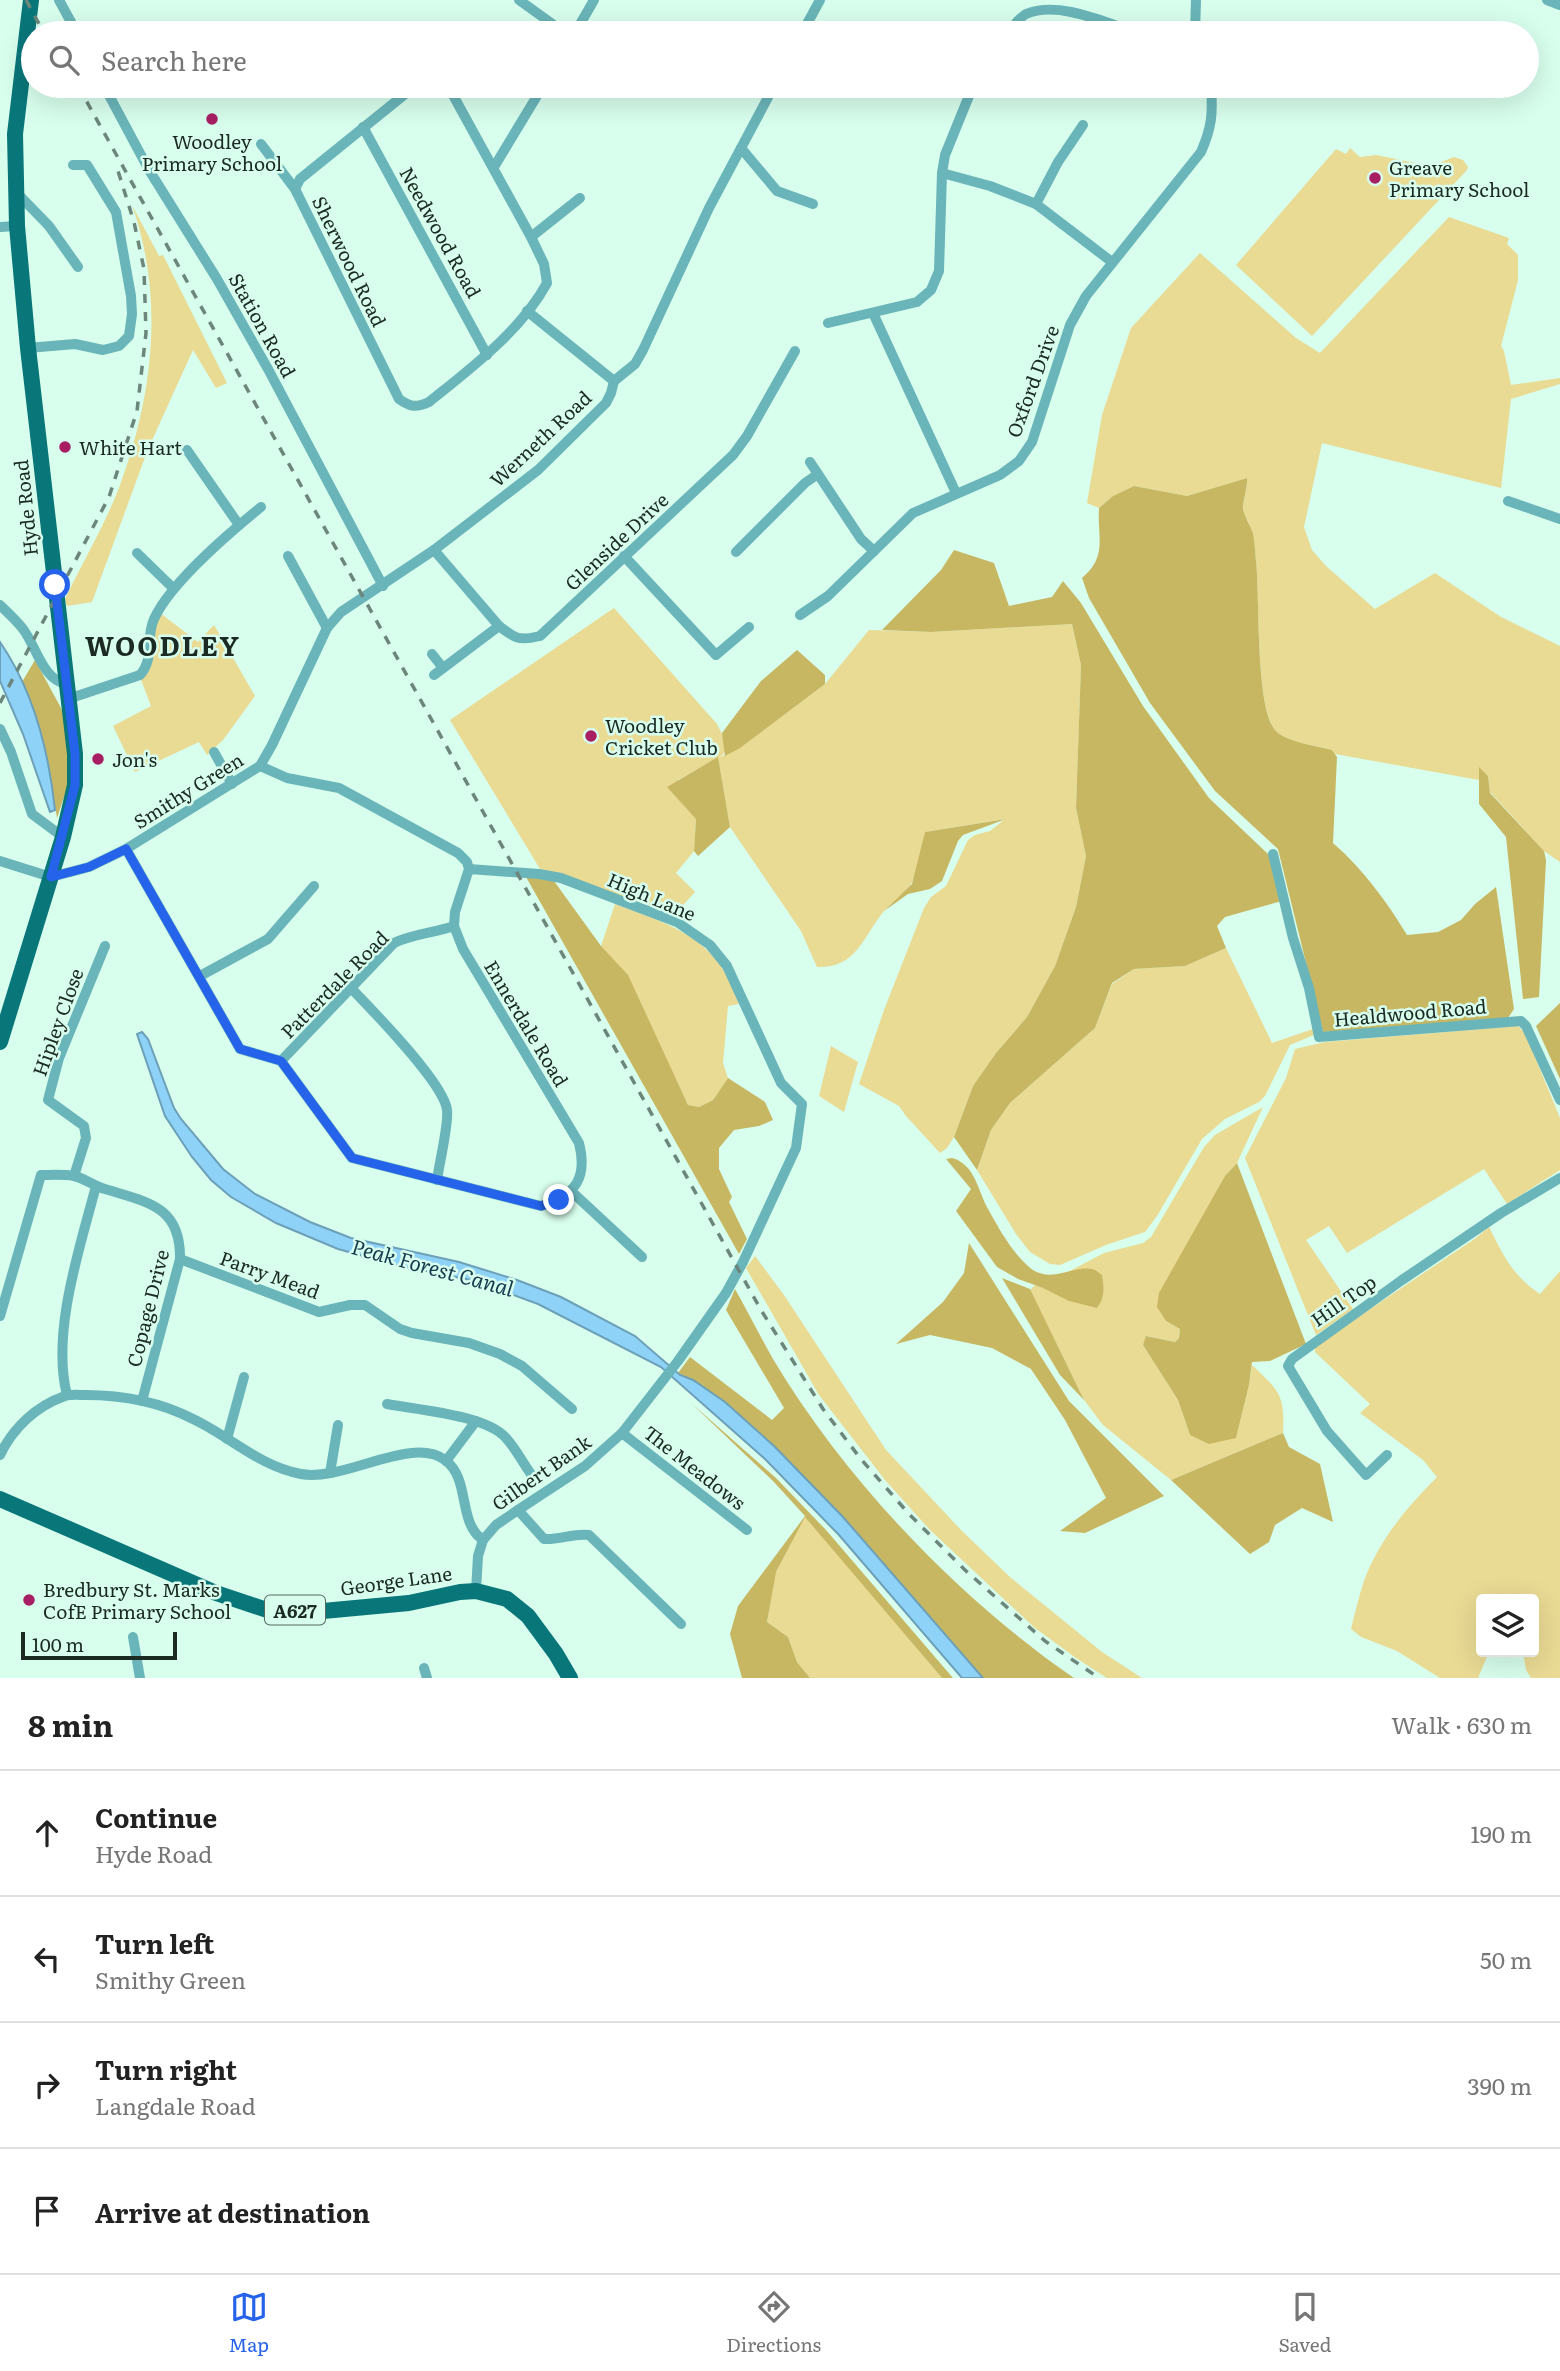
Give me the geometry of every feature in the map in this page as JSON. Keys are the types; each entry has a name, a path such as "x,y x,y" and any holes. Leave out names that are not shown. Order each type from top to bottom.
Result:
{"main road":[{"name":"Hyde Road","path":"27,21 31,0"},
{"name":"Hyde Road","path":"0,1042 63,837 75,785 75,754 28,348 17,226 15,134 21,76"},
{"name":"George Lane","path":"0,1499 216,1593 267,1610 323,1611 409,1603 476,1591 507,1599 528,1616 570,1678"}],"street":[{"path":"59,0 70,21"},
{"path":"519,0 548,21"},
{"path":"582,21 594,0"},
{"path":"809,21 820,0"},
{"path":"1195,21 1196,0"},
{"path":"1548,0 1560,5"},
{"path":"1019,21 1027,13 1044,7 1073,8 1106,21"},
{"name":"Station Road","path":"110,98 149,170 217,279 268,369 383,586"},
{"path":"295,189 300,179 400,98"},
{"path":"455,98 531,237 544,264 547,283 527,311 487,355"},
{"path":"494,167 536,98"},
{"name":"Werneth Road","path":"341,612 434,550 538,470 606,403 614,381 635,364 643,350 709,208 768,98"},
{"path":"828,323 917,302 931,290 939,271 945,155 968,98"},
{"name":"Oxford Drive","path":"800,615 828,596 913,513 1000,475 1019,461 1032,442 1070,325 1086,296 1201,152 1213,115 1212,98"},
{"path":"1036,204 1058,162 1083,125"},
{"name":"Needwood Road","path":"363,127 487,355"},
{"name":"Sherwood Road","path":"261,144 295,189 399,399 409,406 420,406 429,402 487,355"},
{"path":"741,148 777,191 813,204"},
{"path":"28,348 75,344 103,350 119,346 129,335 131,296 116,212 87,165 73,165"},
{"path":"942,173 990,186 1036,204 1112,262"},
{"path":"16,192 49,226 78,267"},
{"path":"531,237 580,198"},
{"path":"0,227 17,226"},
{"path":"527,311 614,381"},
{"path":"873,313 956,493"},
{"name":"Glenside Drive","path":"434,550 499,626 511,636 522,640 540,636 733,454 747,436 795,351"},
{"path":"187,450 239,525"},
{"path":"810,461 861,539 874,551"},
{"path":"736,552 805,483 818,474"},
{"path":"1508,500 1560,519"},
{"path":"0,605 24,630 47,669 67,691 117,685 140,675 148,666 152,623 173,588 261,507"},
{"path":"137,553 173,588"},
{"path":"288,556 327,628"},
{"path":"624,556 716,655 749,627"},
{"name":"Smithy Green","path":"51,877 89,867 126,849 260,766 327,628 341,612"},
{"path":"434,675 499,626"},
{"path":"432,654 443,668"},
{"path":"0,729 32,814 63,837"},
{"path":"214,752 232,784"},
{"path":"260,766 287,778 339,788 458,853 467,862 468,869 455,912 454,926"},
{"path":"126,849 240,1049 281,1061 352,1158 541,1206 559,1200 571,1191 642,1256"},
{"name":"Healdwood Road","path":"1272,854 1293,938 1309,988 1319,1037 1521,1021 1526,1026 1560,1100"},
{"path":"0,861 51,877"},
{"name":"High Lane","path":"468,869 561,878 677,922 710,945 727,965 781,1083 802,1104 796,1148 743,1262 726,1293 678,1361"},
{"path":"200,976 268,939 314,886"},
{"name":"Patterdale Road","path":"281,1061 394,943 454,926"},
{"name":"Ennerdale Road","path":"454,926 463,949 579,1143 583,1160 579,1181 571,1191"},
{"name":"Hipley Close","path":"74,1176 86,1138 84,1126 48,1100 59,1058 105,946"},
{"path":"351,988 390,1028 440,1093 447,1111 437,1180"},
{"name":"Copage Drive","path":"0,1315 41,1174 74,1176 155,1205 177,1229 180,1259 142,1401"},
{"name":"Hill Top","path":"1387,1455 1366,1475 1327,1431 1288,1366 1292,1359 1457,1242 1560,1178"},
{"path":"67,1395 63,1379 65,1319 73,1273 96,1186"},
{"name":"Parry Mead","path":"180,1259 319,1312 351,1305 365,1305 400,1329 469,1343 500,1354 522,1366 572,1409"},
{"name":"Gilbert Bank","path":"483,1539 496,1525 585,1466 622,1433 678,1361"},
{"path":"227,1439 244,1377"},
{"path":"0,1455 9,1437 25,1421 44,1406 67,1395 106,1395 142,1401 193,1418 251,1455 277,1468 304,1475 330,1473 412,1452 430,1453 446,1461 457,1475 469,1522 483,1539 478,1556 476,1591"},
{"path":"387,1405 476,1421 494,1428 506,1437 531,1474"},
{"path":"446,1461 476,1421"},
{"path":"330,1473 338,1426"},
{"name":"The Meadows","path":"622,1433 747,1530"},
{"path":"518,1510 544,1539 589,1535 681,1623"},
{"path":"133,1637 140,1678"}],"shaded area":[{"path":"1350,148 1360,157 1376,155 1431,166 1454,157 1463,160 1468,167 1312,336 1236,265 1336,149 1346,154"},
{"path":"132,205 159,256 163,255 227,383 216,388 193,350 148,449 92,602 67,606 65,599 119,488 131,453 147,383 151,347 149,276"},
{"path":"1449,217 1509,238 1507,244 1518,255 1518,280 1501,346 1511,385 1560,378 1560,384 1511,399 1501,488 1322,443 1304,527 1312,550 1326,566 1375,609 1435,573 1501,617 1560,646 1560,862 1544,851 1490,792 1488,776 1479,769 1479,780 1335,754 1332,750 1294,741 1276,731 1269,719 1261,677 1255,545 1243,510 1247,478 1187,496 1134,486 1113,496 1099,508 1087,503 1102,415 1131,328 1200,253 1296,338 1320,353"},
{"path":"1247,478 1243,509 1254,541 1261,677 1269,719 1281,735 1332,750 1337,757 1333,843 1374,886 1407,935 1438,932 1461,920 1496,887 1514,1009 1508,1018 1323,1032 1278,849 1215,791 1150,703 1089,598 1082,578 1095,562 1100,546 1099,508 1113,496 1134,486 1187,496"},
{"path":"954,550 994,563 1009,606 1052,597 1063,581 1081,603 1143,706 1209,798 1268,854 1282,901 1225,917 1217,926 1226,948 1185,966 1134,969 1112,983 1095,1028 1010,1103 991,1130 977,1170 954,1137 973,1086 996,1053 1027,1017 1055,966 1076,907 1086,856 1076,808 1081,665 1072,624 931,632 882,630 941,570"},
{"path":"614,608 717,724 729,748 720,757 741,747 825,684 869,630 931,632 1072,624 1081,665 1076,808 1086,856 1076,907 1055,966 1027,1017 996,1053 973,1086 954,1137 940,1153 899,1106 859,1084 884,1010 924,908 931,897 946,886 968,840 990,831 1005,819 925,832 918,867 911,884 884,911 857,950 850,957 830,966 817,967 801,931 730,827 718,758 678,780 696,819 694,851 676,873 695,892 675,914 540,869 450,720"},
{"path":"160,613 198,642 214,625 255,696 223,740 207,755 199,742 135,772 113,726 151,706 140,677 150,669 155,625"},
{"path":"797,650 825,675 825,684 740,748 725,756 722,733 761,681"},
{"path":"35,660 61,708 66,726 70,779 57,818 47,761 22,682"},
{"path":"718,757 730,827 698,856 694,851 696,819 667,787"},
{"path":"1479,767 1488,776 1490,793 1544,851 1546,860 1539,997 1523,999 1506,837 1479,804"},
{"path":"1006,819 963,835 942,881 930,889 908,894 884,911 912,884 925,832"},
{"path":"526,877 554,881 601,946 628,975 688,1105 699,1107 713,1100 728,1078 765,1102 773,1120 759,1126 734,1130 719,1148 719,1169 732,1197 729,1202 747,1239 739,1254"},
{"path":"615,904 675,928 701,945 713,956 732,986 739,1004 728,1006 723,1063 728,1078 713,1100 699,1107 688,1105 665,1057 601,946"},
{"path":"1226,948 1272,1043 1313,1029 1314,1035 1290,1045 1265,1096 1259,1102 1225,1119 1202,1139 1145,1232 1060,1265 1050,1264 1030,1252 977,1170 991,1130 1010,1103 1095,1028 1112,984 1134,969 1185,966"},
{"path":"1560,1003 1560,1079 1536,1026"},
{"path":"1518,1026 1525,1033 1560,1118 1560,1170 1507,1204 1484,1169 1347,1253 1329,1226 1306,1240 1353,1309 1316,1335 1245,1158 1286,1078 1295,1049 1325,1042"},
{"path":"831,1046 858,1062 844,1112 819,1096"},
{"path":"1263,1107 1237,1163 1225,1176 1166,1321 1180,1329 1179,1338 1175,1342 1147,1336 1143,1345 1178,1400 1190,1435 1236,1438 1252,1365 1278,1394 1283,1410 1283,1433 1171,1480 1103,1425 1084,1400 1030,1290 1035,1285 1043,1288 1092,1269 1066,1273 1104,1253 1143,1243 1151,1237 1204,1147 1215,1135"},
{"path":"946,1159 960,1161 971,1172 1001,1232 1029,1267 1045,1274 1093,1269 1102,1275 1103,1292 1097,1308 1069,1301 997,1267 956,1211 971,1189"},
{"path":"1237,1163 1306,1344 1270,1361 1252,1362 1236,1438 1209,1444 1190,1435 1178,1400 1143,1345 1146,1336 1175,1342 1179,1338 1180,1329 1166,1321 1157,1307 1159,1293 1225,1176"},
{"path":"1489,1227 1515,1272 1540,1294 1560,1271 1560,1678 1531,1678 1526,1670 1524,1657 1539,1657 1539,1594 1476,1594 1476,1657 1487,1657 1478,1678 1440,1678 1397,1651 1361,1637 1351,1629 1370,1566 1405,1512 1437,1477 1423,1460 1360,1413 1370,1404 1315,1352 1315,1346"},
{"path":"969,1243 1069,1401 1164,1496 1085,1533 1060,1531 1106,1498 1065,1420 1031,1369 992,1348 930,1335 896,1344 943,1302 964,1273"},
{"path":"755,1256 784,1295 886,1450 962,1531 1010,1577 1102,1652 1142,1678 1107,1678 1076,1658 1035,1628 930,1530 885,1480 819,1395 746,1268"},
{"path":"1002,1278 1030,1289 1084,1400 1060,1375"},
{"path":"735,1289 773,1359 802,1404 870,1492 907,1534 988,1612 1074,1678 983,1678 843,1517 774,1446 725,1402 678,1373 690,1357 772,1420 784,1408 726,1310"},
{"path":"691,1403 776,1478 826,1530 953,1678 942,1678 805,1517 776,1572 767,1622 788,1637 797,1662 810,1678 742,1678 730,1634 738,1606 805,1516 773,1481"},
{"path":"1283,1433 1289,1447 1320,1464 1333,1522 1302,1508 1275,1525 1269,1542 1250,1554 1171,1480"},
{"path":"805,1516 942,1678 810,1678 797,1662 788,1637 767,1622 775,1574"}],"water":[{"path":"0,642 22,680 38,723 49,766 55,810 50,812 23,734 0,681"},
{"name":"Peak Forest Canal","path":"142,1032 148,1039 174,1108 181,1119 223,1169 255,1194 310,1222 351,1238 459,1262 561,1297 635,1336 680,1375 693,1380 725,1402 774,1446 843,1517 983,1678 962,1678 839,1535 765,1459 661,1367 538,1304 475,1281 396,1265 338,1249 276,1223 231,1197 211,1180 192,1157 165,1116 137,1034"}],"railway":[{"path":"26,0 37,21"},
{"path":"85,98 761,1310 823,1409 860,1458 909,1514 965,1570 1045,1641 1099,1678"},
{"path":"0,703 109,497 137,411 146,333 144,269 134,222 118,171"}],"place":[{"name":"Woodley Primary School","path":"212,119"},
{"name":"Greave Primary School","path":"1375,178"},
{"name":"White Hart","path":"65,447"},
{"name":"Woodley Cricket Club","path":"591,736"},
{"name":"Jon's","path":"98,759"},
{"name":"Bredbury St. Marks CofE Primary School","path":"29,1600"}],"district":[{"name":"WOODLEY","path":"163,644"}],"route":[{"path":"55,585 75,754 75,785 51,877 89,867 126,849 240,1049 281,1061 352,1158 541,1206 559,1200"}]}
